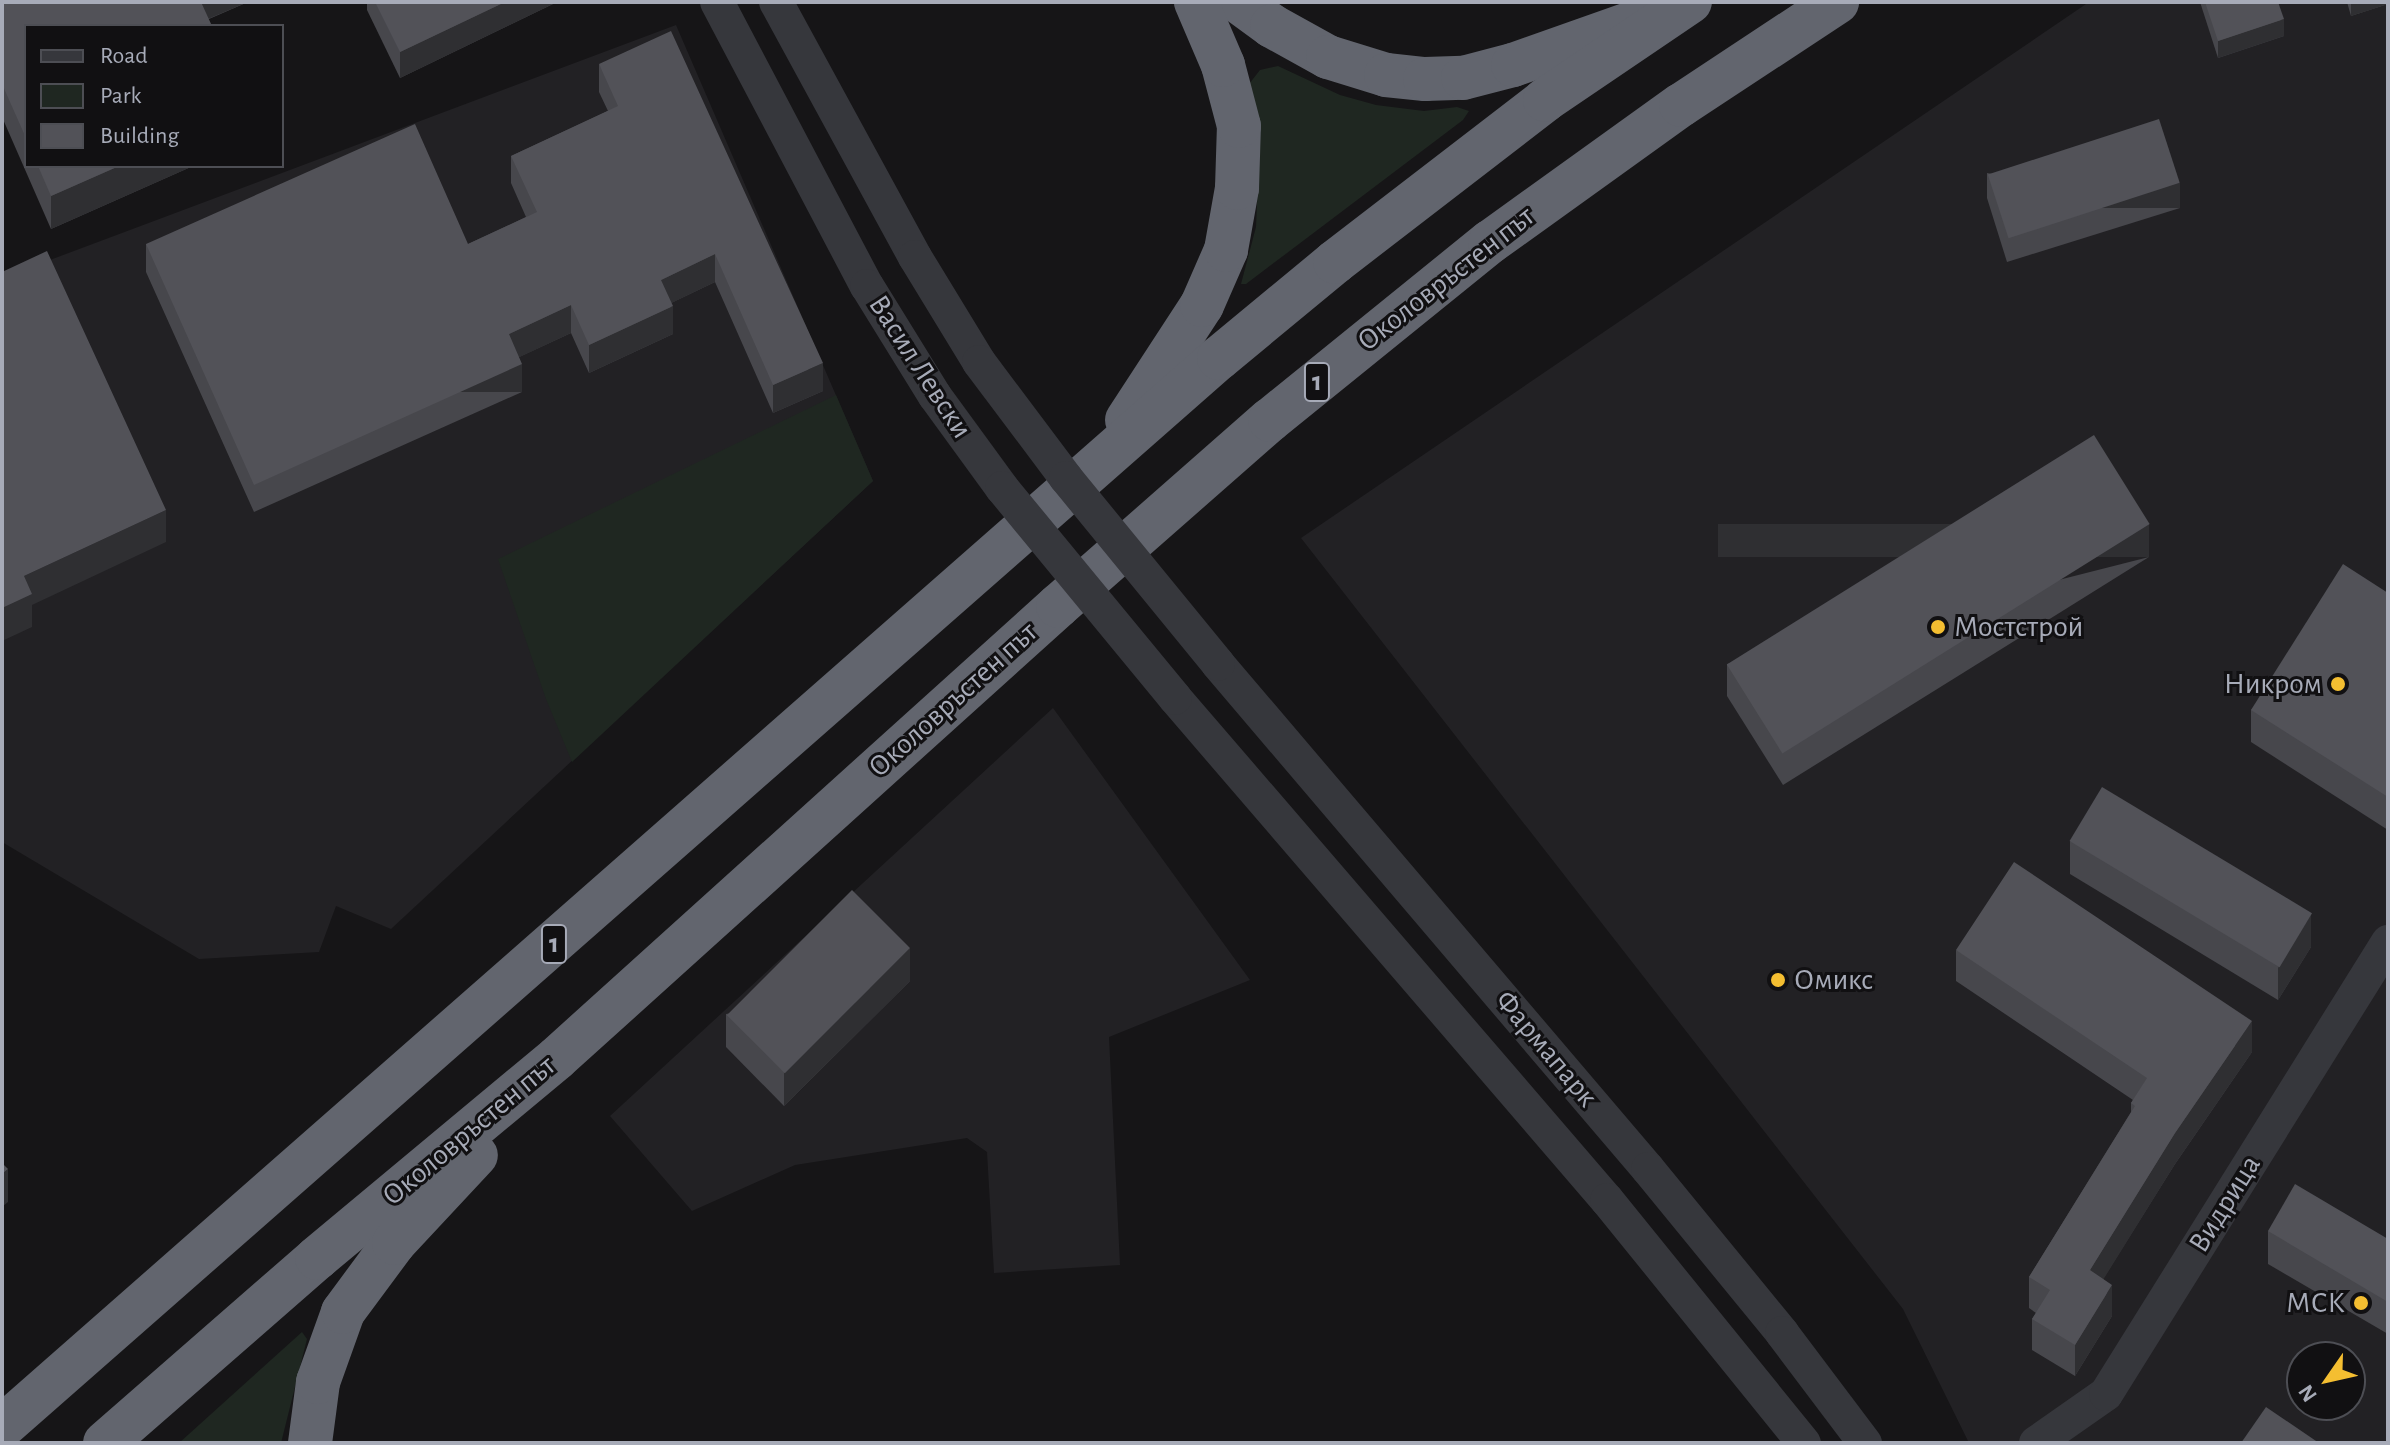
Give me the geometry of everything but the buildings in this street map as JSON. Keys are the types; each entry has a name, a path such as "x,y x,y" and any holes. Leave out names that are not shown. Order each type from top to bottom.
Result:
{"highway":[{"path":"1103,457 1202,305 1226,250 1237,188 1239,126 1223,65 1196,2"},
{"path":"1239,2 1272,26 1328,57 1386,75 1425,79 1463,78 1513,65 1688,4"},
{"name":"Околовръстен път","path":"105,1443 317,1258 557,1058 1058,606 1383,327 1490,242 1606,158 1837,2"},
{"name":"1","path":"2,1427 1103,457 1335,262 1545,100 1688,4"},
{"path":"310,1443 318,1382 343,1312 394,1243 518,1109 557,1058"}],"street":[{"name":"Васил Левски","path":"717,2 867,286 935,396 1002,488 1175,698"},
{"name":"Васил Левски","path":"776,2 915,257 979,362 1057,467 1218,664"},
{"name":"Фармапарк","path":"1218,664 1648,1169 1782,1333 1865,1443"},
{"name":"Фармапарк","path":"1175,698 1607,1200 1804,1443"},
{"name":"Видрица","path":"2036,1443 2106,1394 2388,942"}],"shaded area":[{"path":"2089,2 2388,2 2388,1443 1969,1443 1903,1309 1301,538"},
{"path":"676,25 873,481 391,929 336,906 319,952 199,959 2,842 2,278"},
{"path":"1053,708 1250,980 1109,1037 1120,1265 994,1273 987,1152 967,1138 795,1165 692,1211 610,1116"}],"green space":[{"path":"1278,66 1340,95 1376,105 1424,111 1457,107 1469,111 1463,120 1246,284 1241,284 1256,227 1259,156 1249,84 1260,70"},
{"path":"836,395 873,481 572,762 546,699 498,559"},
{"path":"302,1332 307,1339 281,1443 179,1443"}],"place":[{"name":"Мостстрой","path":"1938,627"},
{"name":"Никром","path":"2338,684"},
{"name":"Омикс","path":"1778,980"},
{"name":"МСК","path":"2361,1303"}]}
